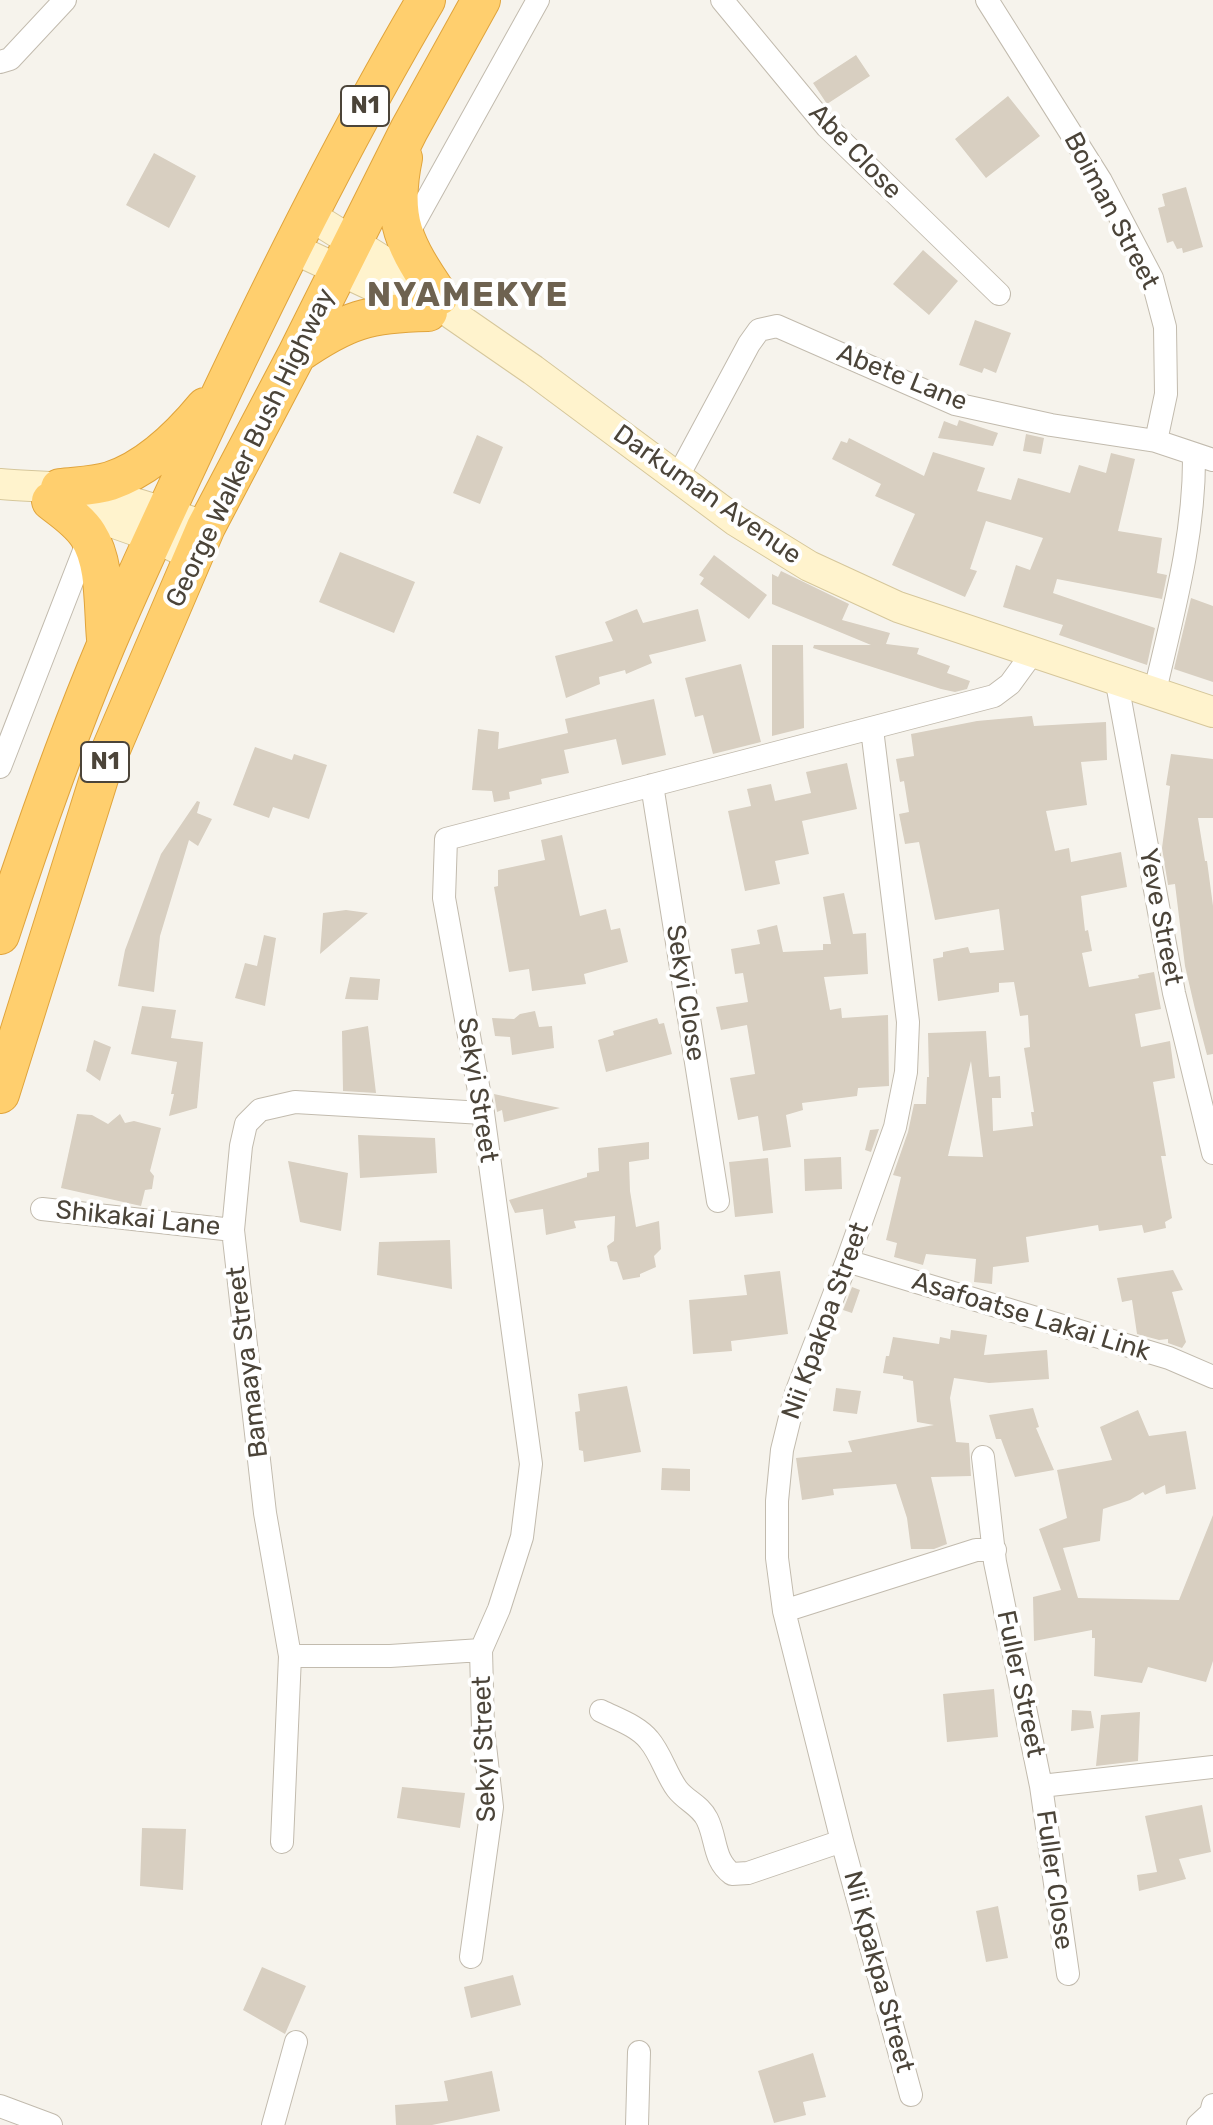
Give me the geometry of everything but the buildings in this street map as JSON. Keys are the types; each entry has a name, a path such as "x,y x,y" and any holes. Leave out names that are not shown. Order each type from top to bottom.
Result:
{"highway":[{"name":"George Walker Bush Highway","path":"0,935 58,767 106,644 160,525 299,231 383,73 426,0"},
{"name":"George Walker Bush Highway","path":"0,1094 100,775 200,542 297,354 369,259 409,130 481,0"},
{"path":"369,259 399,221 399,176 409,130"},
{"path":"297,354 351,321 372,315 439,307 412,257 369,259"},
{"path":"35,490 111,481 149,460 202,411 227,380"},
{"path":"35,490 90,537 100,565 106,644"}],"street":[{"path":"0,62 10,59 65,0"},
{"path":"369,259 538,0"},
{"name":"Abe Close","path":"722,0 827,127 999,294"},
{"name":"Boiman Street","path":"987,0 1101,181 1152,278 1165,327 1166,394 1156,441"},
{"name":"Darkuman Avenue","path":"299,231 369,259 533,370 736,521 809,566 898,607 1213,712"},
{"name":"Abete Lane","path":"677,478 749,344 759,330 777,326 955,404 1051,425 1156,441 1203,457"},
{"path":"1155,691 1181,583 1203,457"},
{"path":"35,490 160,525 200,542"},
{"path":"0,767 90,537"},
{"name":"Sekyi Street","path":"471,1957 492,1807 483,1728 481,1650 499,1609 522,1537 531,1464 483,1113 444,898 446,839 994,696 1010,684 1034,651"},
{"name":"Yeve Street","path":"1116,678 1174,993 1213,1153"},
{"name":"Nii Kpakpa Street","path":"872,729 908,1022 906,1072 895,1127 796,1393 782,1450 777,1501 777,1558 784,1611 911,2095"},
{"name":"Sekyi Close","path":"652,785 718,1201"},
{"name":"Bamaaya Street","path":"282,1842 290,1656 265,1513 233,1230 246,1124 260,1110 295,1102 483,1113"},
{"name":"Shikakai Lane","path":"42,1209 233,1230"},
{"name":"Asafoatse Lakai Link","path":"847,1261 1169,1358 1213,1377"},
{"name":"Fuller Street","path":"983,1457 989,1550 995,1562 1041,1786 1213,1767"},
{"path":"784,1611 989,1550"},
{"path":"290,1656 390,1656 481,1650"},
{"path":"601,1711 641,1732 651,1741 677,1788 700,1807 721,1866 732,1874 748,1873 842,1841"},
{"name":"Fuller Close","path":"1041,1786 1068,1974"},
{"path":"273,2125 296,2042"},
{"path":"637,2125 639,2052"},
{"path":"0,2106 50,2125"}],"district":[{"name":"NYAMEKYE","path":"468,296"}]}
